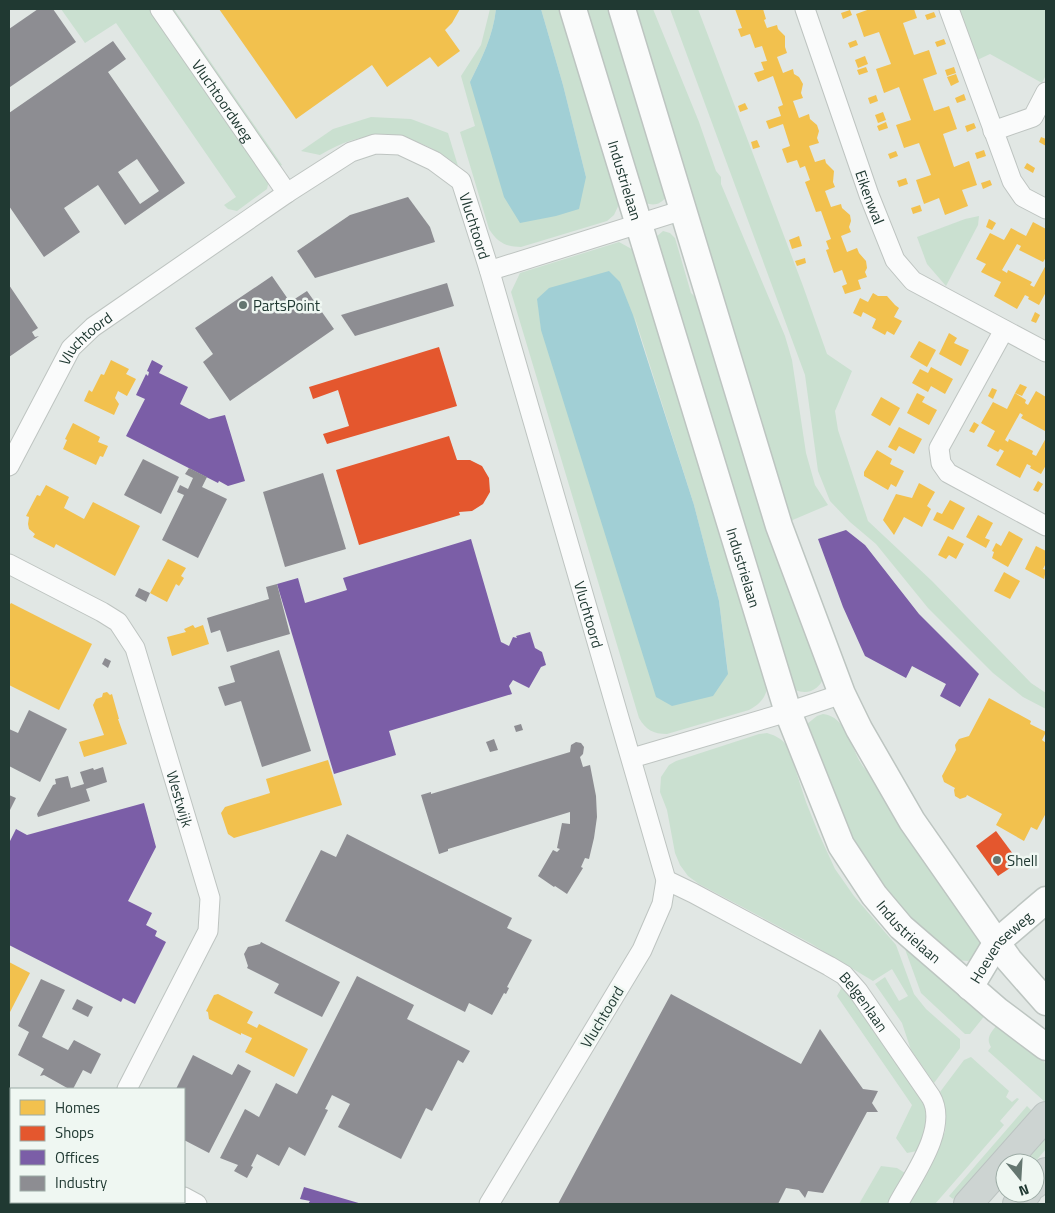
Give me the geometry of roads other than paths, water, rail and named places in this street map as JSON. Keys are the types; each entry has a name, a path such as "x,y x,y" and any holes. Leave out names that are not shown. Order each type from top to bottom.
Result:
{"main road":[{"name":"Industrielaan","path":"573,9 788,712 841,845 874,895 901,927 996,1010 1046,1047"},
{"path":"622,9 779,526 842,694 859,729 912,821 1003,951 1046,1002"},
{"name":"Hoevenseweg","path":"970,988 1046,900"},
{"name":"Hoevenseweg","path":"1003,951 1046,918"},
{"path":"968,1204 1046,1116"}],"street":[{"name":"Vluchtoordweg","path":"160,9 286,193"},
{"name":"Eikenwal","path":"805,9 869,195 894,260 913,281 1046,352"},
{"path":"949,9 1012,182 1024,197 1046,209"},
{"path":"993,131 1033,117 1046,92"},
{"name":"Vluchtoord","path":"9,466 14,441 71,348 93,327 286,193 350,152 375,144 400,145 434,161 461,181 489,269 666,880 662,904 642,950 488,1204"},
{"path":"489,269 495,269 683,210"},
{"path":"1004,330 940,448 940,463 948,473 1046,526"},
{"name":"Westwijk","path":"9,564 118,622 135,648 210,898 208,931 128,1088"},
{"path":"632,758 842,694"},
{"name":"Belgenlaan","path":"666,880 829,966 844,975 863,998 930,1097 937,1113 936,1128 928,1147 898,1204"},
{"path":"185,1198 197,1204"}],"water":[{"path":"496,9 541,9 563,85 586,177 579,209 556,216 520,223 504,197 470,82 490,38"},
{"path":"609,271 620,282 633,315 694,505 719,601 728,674 713,696 672,706 656,697 541,330 537,299 549,288"}],"place":[{"name":"PartsPoint","path":"243,305"},
{"name":"Shell","path":"997,860"}]}
